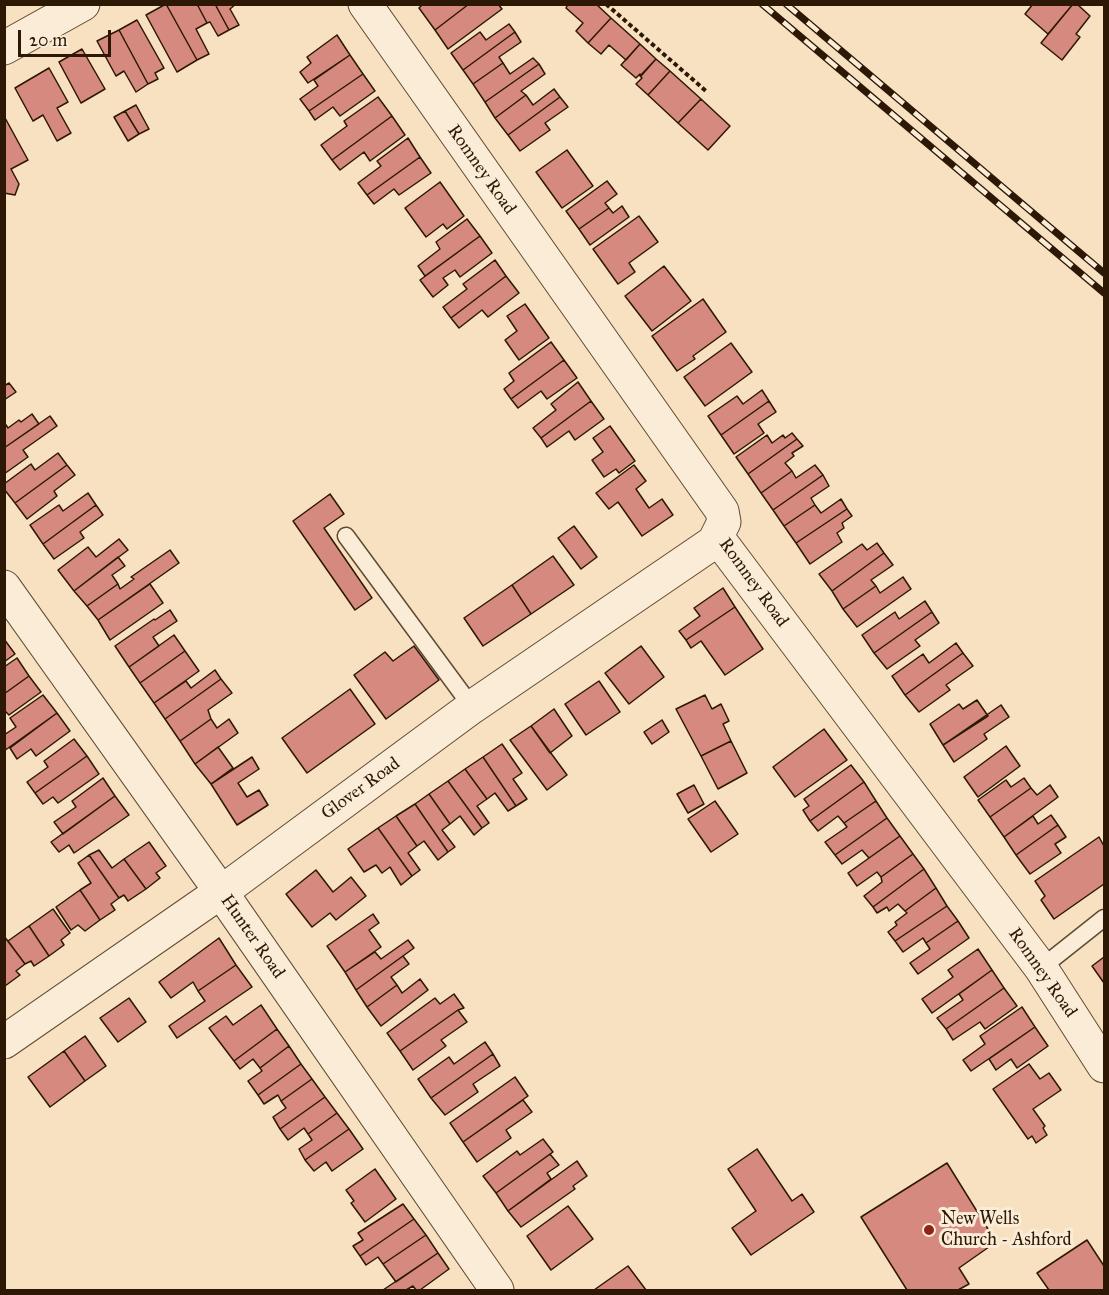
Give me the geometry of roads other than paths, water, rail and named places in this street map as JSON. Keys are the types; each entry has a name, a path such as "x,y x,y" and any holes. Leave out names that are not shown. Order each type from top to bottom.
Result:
{"street":[{"path":"4,48 83,4"},
{"name":"Romney Road","path":"365,4 722,511 724,522 717,537 1041,968 1104,1066"},
{"name":"Glover Road","path":"4,1042 221,892 472,707 714,542 717,537"},
{"name":"Hunter Road","path":"4,586 221,892 497,1290"}],"lane":[{"path":"346,536 472,707"},
{"path":"1041,968 1104,918"}],"railway":[{"path":"762,4 1104,293"},
{"path":"786,4 1104,273"}],"place":[{"name":"New Wells Church - Ashford","path":"929,1230"}]}
